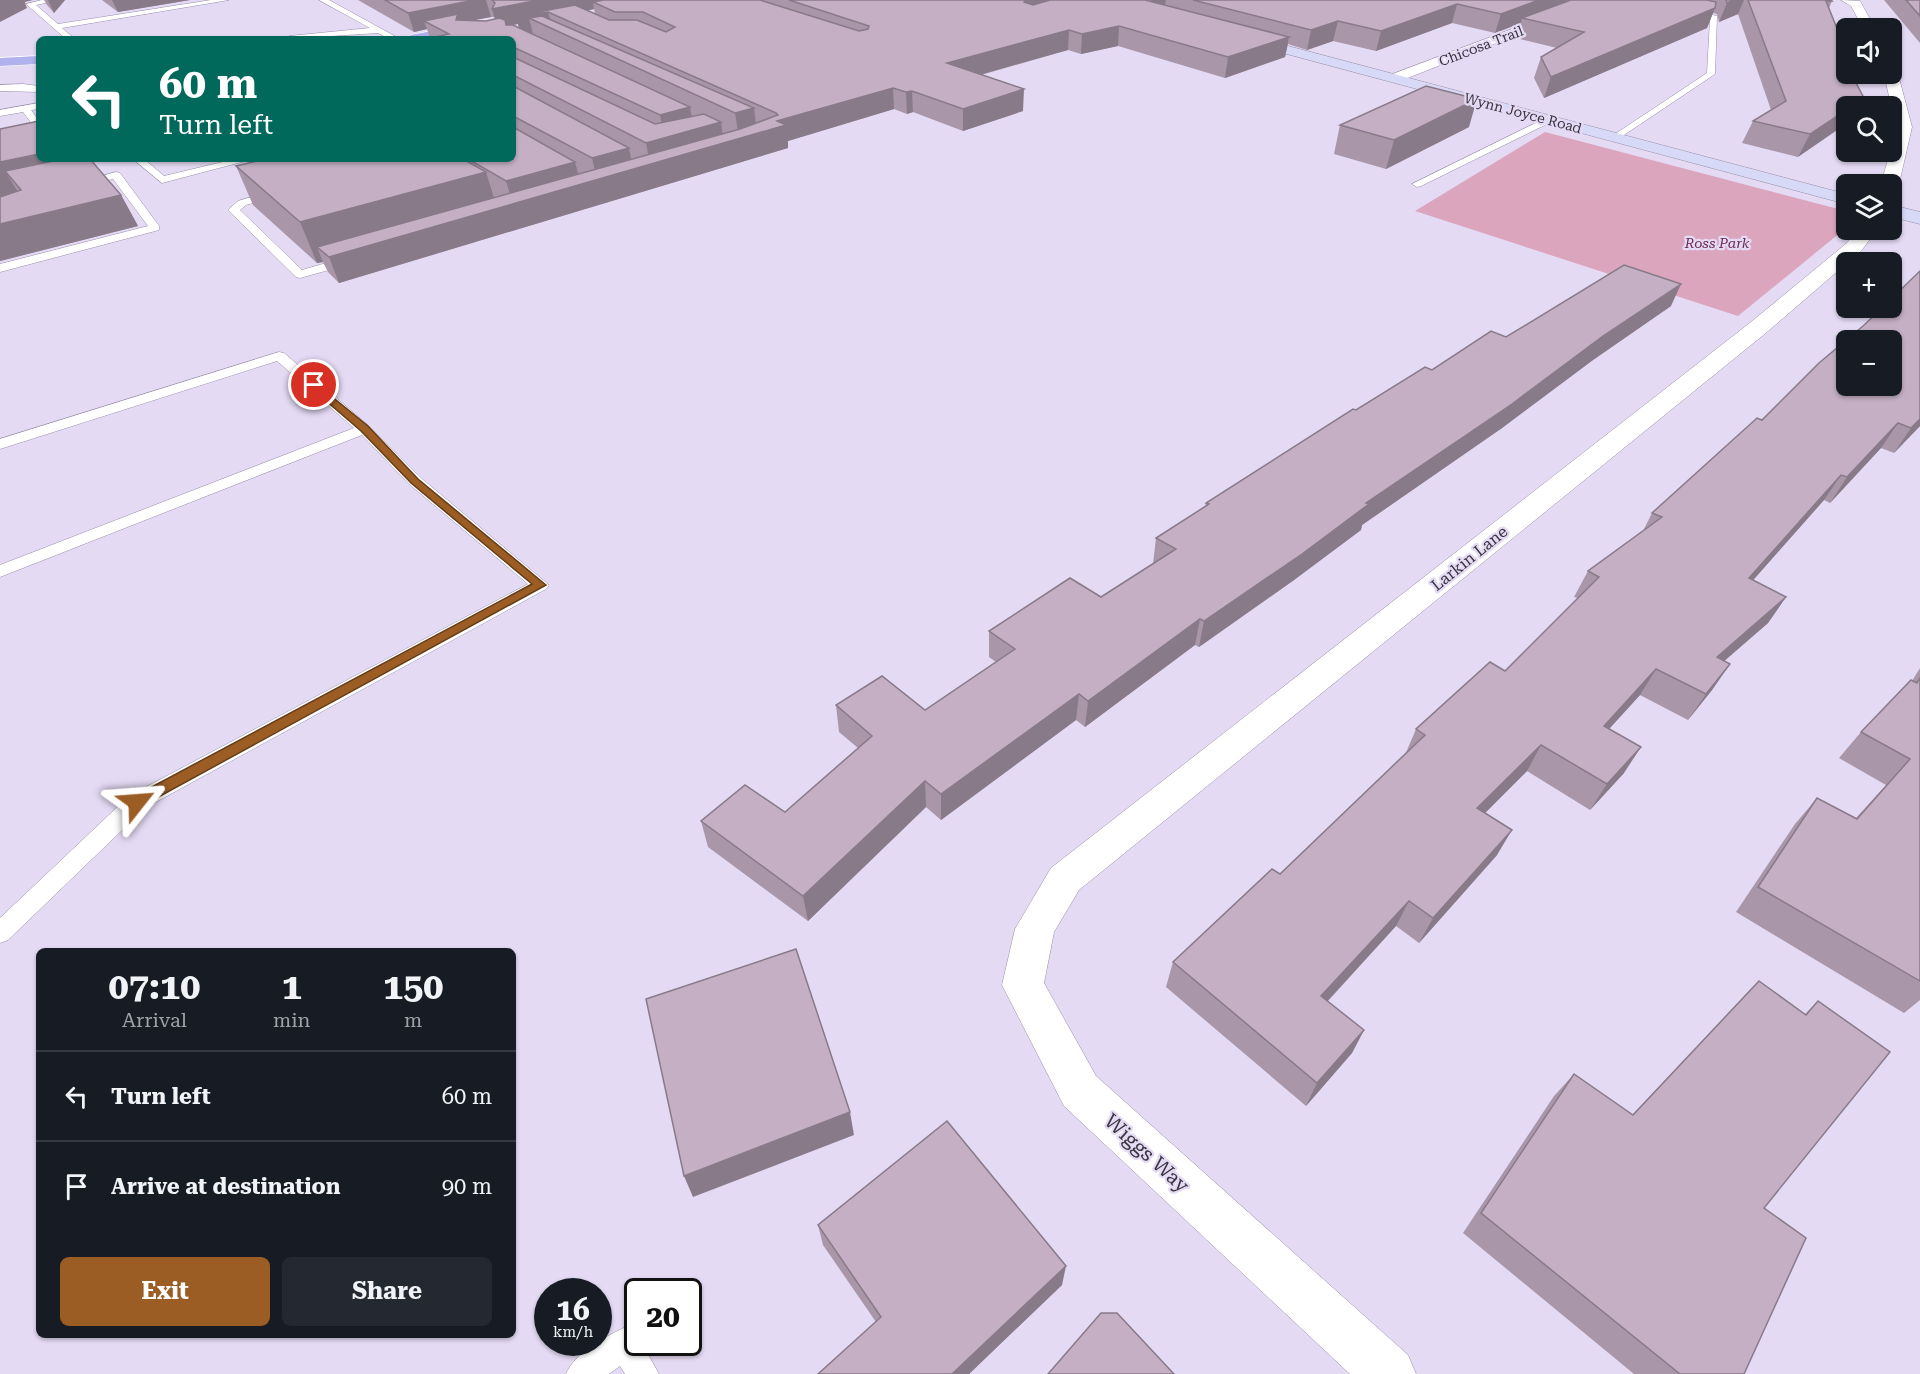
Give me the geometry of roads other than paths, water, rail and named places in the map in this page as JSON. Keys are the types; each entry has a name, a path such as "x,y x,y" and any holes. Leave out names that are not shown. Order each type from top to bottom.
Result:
{"main road":[{"path":"426,36 490,23"},
{"path":"0,62 36,60"},
{"path":"1,84 22,76 36,75"}],"street":[{"name":"Chicosa Trail","path":"1395,78 1600,0"},
{"path":"1847,0 1856,4 1864,18"},
{"name":"Wynn Joyce Road","path":"1225,34 1836,196"},
{"path":"1892,174 1904,127 1893,84"},
{"path":"18,127 36,124"},
{"path":"1902,214 1920,218"},
{"name":"Larkin Lane","path":"1065,879 1759,327 1859,240"},
{"name":"Wiggs Way","path":"1065,879 1035,928 1023,984 1080,1091 1389,1374"}],"lane":[{"path":"56,0 30,4 67,36"},
{"path":"56,27 225,0"},
{"path":"323,0 391,36"},
{"path":"1615,138 1711,74 1714,18 1633,0"},
{"path":"319,36 380,30"},
{"path":"1,84 36,89"},
{"path":"0,112 36,107"},
{"path":"25,109 36,122"},
{"path":"1417,184 1548,120"},
{"path":"141,162 162,180 236,162"},
{"path":"0,268 155,228 116,175 70,185"},
{"path":"291,189 242,203 234,210 300,274 356,258"},
{"path":"0,444 279,356 364,429 414,481 540,585 137,802 0,933"},
{"path":"0,571 364,429"},
{"path":"582,1374 624,1344 643,1374"}],"park label":[{"name":"Ross Park","path":"1717,243"}]}
